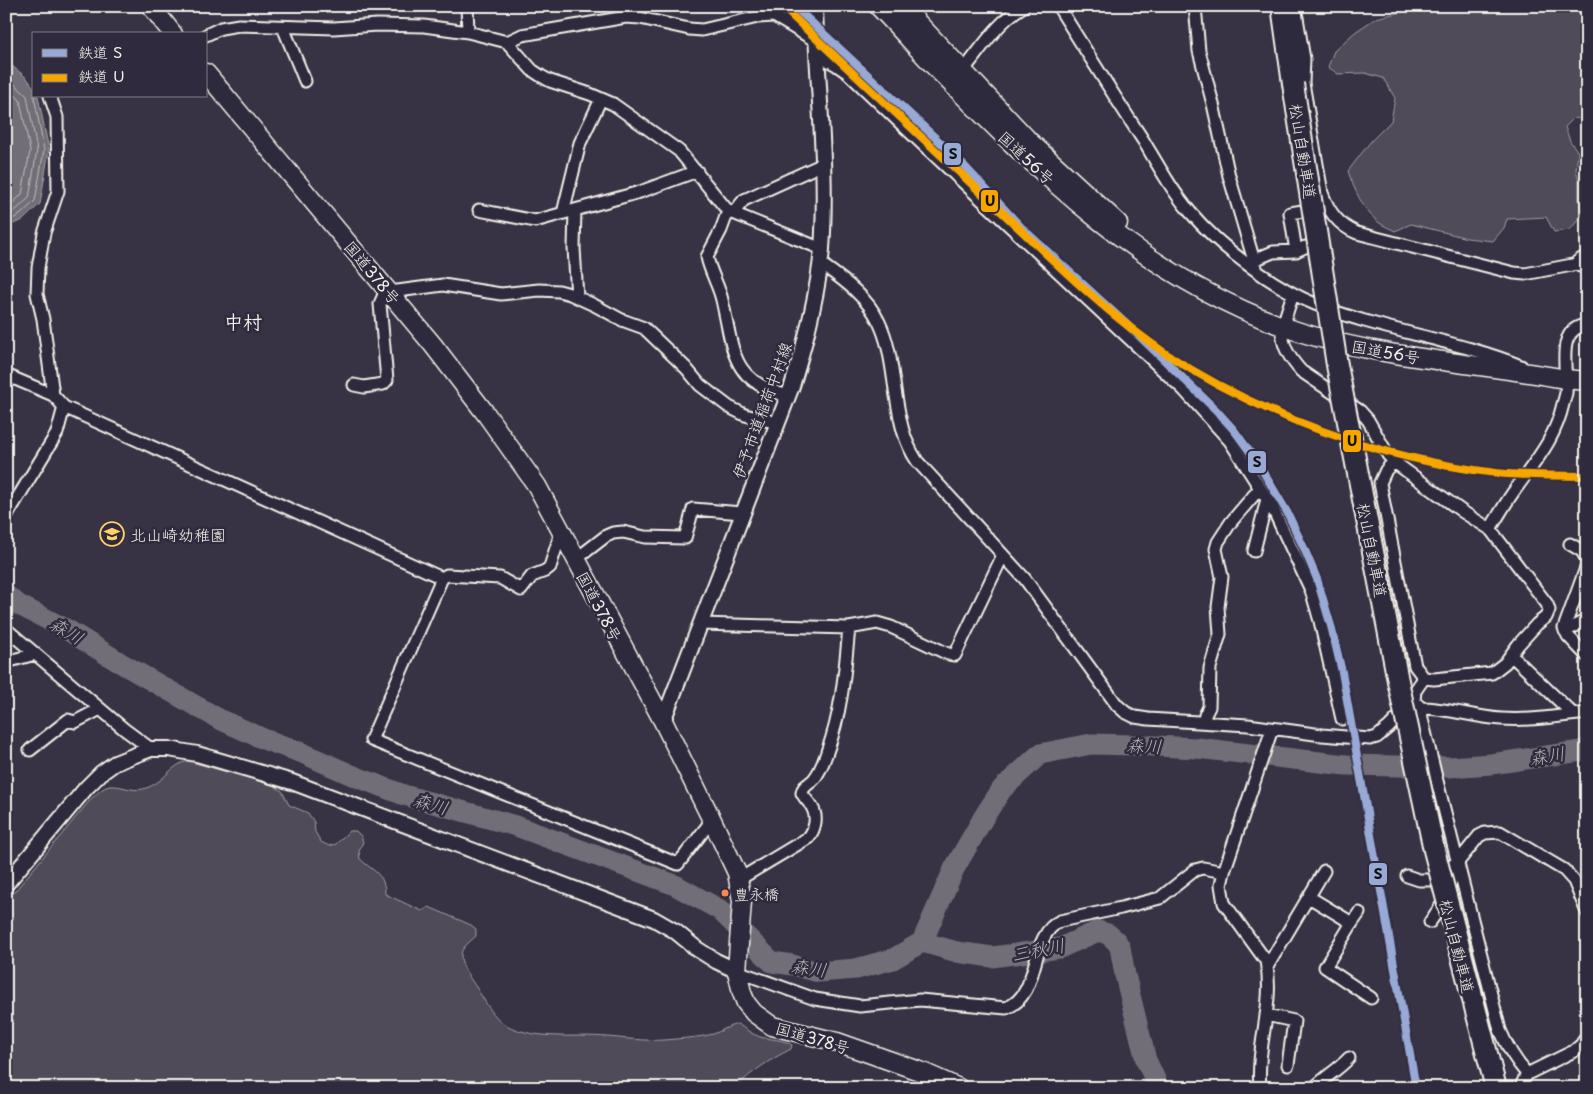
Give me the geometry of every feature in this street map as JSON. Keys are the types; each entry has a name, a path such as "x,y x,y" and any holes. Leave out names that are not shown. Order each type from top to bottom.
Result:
{"highway":[{"path":"151,6 171,32"},
{"name":"国道56号","path":"878,6 932,64 1019,151 1084,210 1134,248 1195,286 1225,302 1282,326 1317,337 1372,349 1565,380 1587,381"},
{"name":"国道56号","path":"902,6 1029,141 1139,241 1195,286"},
{"name":"松山自動車道","path":"1286,10 1293,84 1338,365 1398,681 1434,850 1496,1088"},
{"name":"国道378号","path":"208,75 390,292 486,414 537,486 663,721 737,873 742,901 737,971 746,1003 754,1013 772,1026 837,1042 925,1073 959,1088"}],"street":[{"path":"468,6 468,32"},
{"name":"伊予市道稲荷中村線","path":"663,721 778,423 803,349 821,256 824,206 815,6"},
{"path":"963,70 1005,21 1024,6"},
{"path":"1058,6 1190,212 1216,238 1257,271 1292,294 1341,313 1511,362 1545,376"},
{"path":"1195,6 1199,51 1229,176 1257,271"},
{"path":"1286,10 1304,59 1303,83 1322,193 1328,208 1338,222 1347,229 1357,233 1514,273 1525,274 1582,265"},
{"path":"507,42 522,36 626,17 702,30 758,17 772,11 848,73 1178,384 1230,441 1267,500 1290,544 1310,590 1320,620 1342,719"},
{"path":"208,34 221,28 239,24 334,28 377,25 424,26 468,32 507,42 532,70 541,76 612,104 668,143 679,152 720,202 731,212 821,256 860,296 879,322 890,358 903,434 908,448 932,478 1039,596 1108,694 1125,712 1135,717 1148,719 1248,725 1270,734 1370,739 1377,737 1417,704"},
{"path":"283,27 305,82"},
{"path":"51,98 57,117 58,191 44,233 38,268 37,294 43,319 52,395"},
{"path":"563,213 580,143 601,99"},
{"path":"788,396 760,387 751,379 736,359 722,298 708,257 731,212 744,200 823,164"},
{"path":"479,210 535,220 640,192 696,171"},
{"path":"1254,260 1272,252 1300,249 1290,213 1328,208"},
{"path":"575,210 574,248 577,297"},
{"path":"1582,265 1578,261 1587,256"},
{"path":"354,385 364,387 383,384 387,380 380,304 383,297 390,292 443,285 501,294 549,290 577,297 622,320 644,328 700,384 729,407 745,415 778,423"},
{"path":"1292,294 1282,326 1282,340 1293,363 1300,371 1360,410 1394,462 1463,512 1490,529 1547,604 1549,610 1546,617 1518,645 1505,663 1492,673 1434,679 1424,678 1415,666 1380,483 1386,470 1394,462"},
{"path":"1490,529 1515,489 1545,447 1558,423 1566,393 1563,364 1566,341 1580,325 1587,325"},
{"path":"6,375 52,395 64,407 442,578"},
{"path":"6,517 57,433 64,407"},
{"path":"1204,722 1209,707 1210,668 1220,634 1218,607 1222,577 1216,550 1218,542 1230,522 1260,488"},
{"path":"1254,551 1267,500"},
{"path":"575,560 606,536 614,533 624,532 645,537 685,538 693,508 742,513"},
{"path":"561,532 550,567 532,576 521,590 500,578 447,575 442,578 371,740 678,864 712,820"},
{"path":"1570,544 1582,551 1587,560"},
{"path":"700,624 849,628 877,623 948,654 955,655 1003,555"},
{"path":"1587,566 1565,622 1565,631 1587,656"},
{"path":"1565,631 1587,620"},
{"path":"738,880 808,838 814,829 815,816 812,807 802,793 802,789 815,778 836,724 849,628"},
{"path":"6,629 100,709 151,749"},
{"path":"6,662 35,654"},
{"path":"1511,655 1573,714"},
{"path":"1424,678 1415,691 1417,704 1500,1030 1506,1046 1527,1074"},
{"path":"1417,704 1483,717 1519,720 1587,712"},
{"path":"30,750 68,720 75,722 100,709"},
{"path":"1260,1088 1260,1054 1266,1015 1266,960 1224,903 1221,885 1270,734"},
{"path":"6,884 96,778 115,763 151,749 174,750 197,754 292,782 654,919 675,931 697,949 716,961 737,971 815,999 860,1006 920,1000 1006,1008 1014,1005 1021,999 1031,978 1042,942 1053,924 1160,898 1195,870 1203,868 1224,872"},
{"path":"1407,876 1419,880 1430,880 1458,862 1479,836 1485,833 1500,832 1564,870 1574,881 1587,912"},
{"path":"1430,922 1443,903 1458,862"},
{"path":"1267,966 1324,872"},
{"path":"1309,897 1352,923"},
{"path":"1359,913 1325,967 1372,998"},
{"path":"1266,1015 1294,1020 1288,1065"},
{"path":"1518,1088 1527,1074 1574,1051 1587,1036"},
{"path":"1314,1088 1324,1077 1341,1066 1349,1058"}],"shaded area":[{"path":"1426,6 1587,6 1587,120 1574,118 1565,127 1570,141 1578,152 1576,170 1579,180 1579,199 1582,215 1570,230 1554,232 1546,217 1507,219 1504,228 1493,241 1467,238 1411,224 1395,231 1378,222 1363,205 1348,171 1371,141 1391,121 1395,98 1383,78 1365,73 1338,74 1328,67 1334,51 1355,32 1376,18"},
{"path":"188,761 273,785 282,791 289,805 308,813 314,822 315,832 321,842 329,846 336,844 349,831 356,831 361,836 363,842 359,851 360,859 381,878 385,894 422,911 429,907 471,925 476,929 476,936 461,953 462,963 489,1008 506,1025 518,1030 543,1035 658,1040 709,1035 738,1024 760,1037 789,1043 792,1045 791,1049 761,1066 735,1088 6,1088 6,902 91,799 100,791 110,786 144,789 159,781 177,765"}],"water":[{"path":"6,61 27,78 32,85 32,98 38,98 49,150 40,204 23,220 6,227"}],"waterway":[{"name":"森川","path":"6,595 19,605 66,629 119,662 219,719 266,740 404,795 516,826 675,885 720,910 772,962 793,965 818,972 856,969 893,959 922,942 954,869 985,815 1002,789 1040,754 1091,744 1134,745 1197,748 1346,765 1450,767 1491,764 1581,751 1587,748"},
{"name":"三秋川","path":"922,942 957,952 992,957 1060,948 1098,931 1108,934 1120,947 1146,1060 1159,1088"}],"rail line":[{"name":"S","path":"794,6 957,158 1022,228 1133,330 1216,410 1234,430 1258,463 1287,512 1317,579 1342,672 1416,1088"},
{"name":"U","path":"788,12 1082,287 1144,338 1202,376 1281,415 1323,431 1410,457 1496,473 1587,476"}],"place":[{"name":"北山崎幼稚園","path":"112,534"},
{"name":"豊永橋","path":"725,893"}],"district":[{"name":"中村","path":"243,321"}]}
